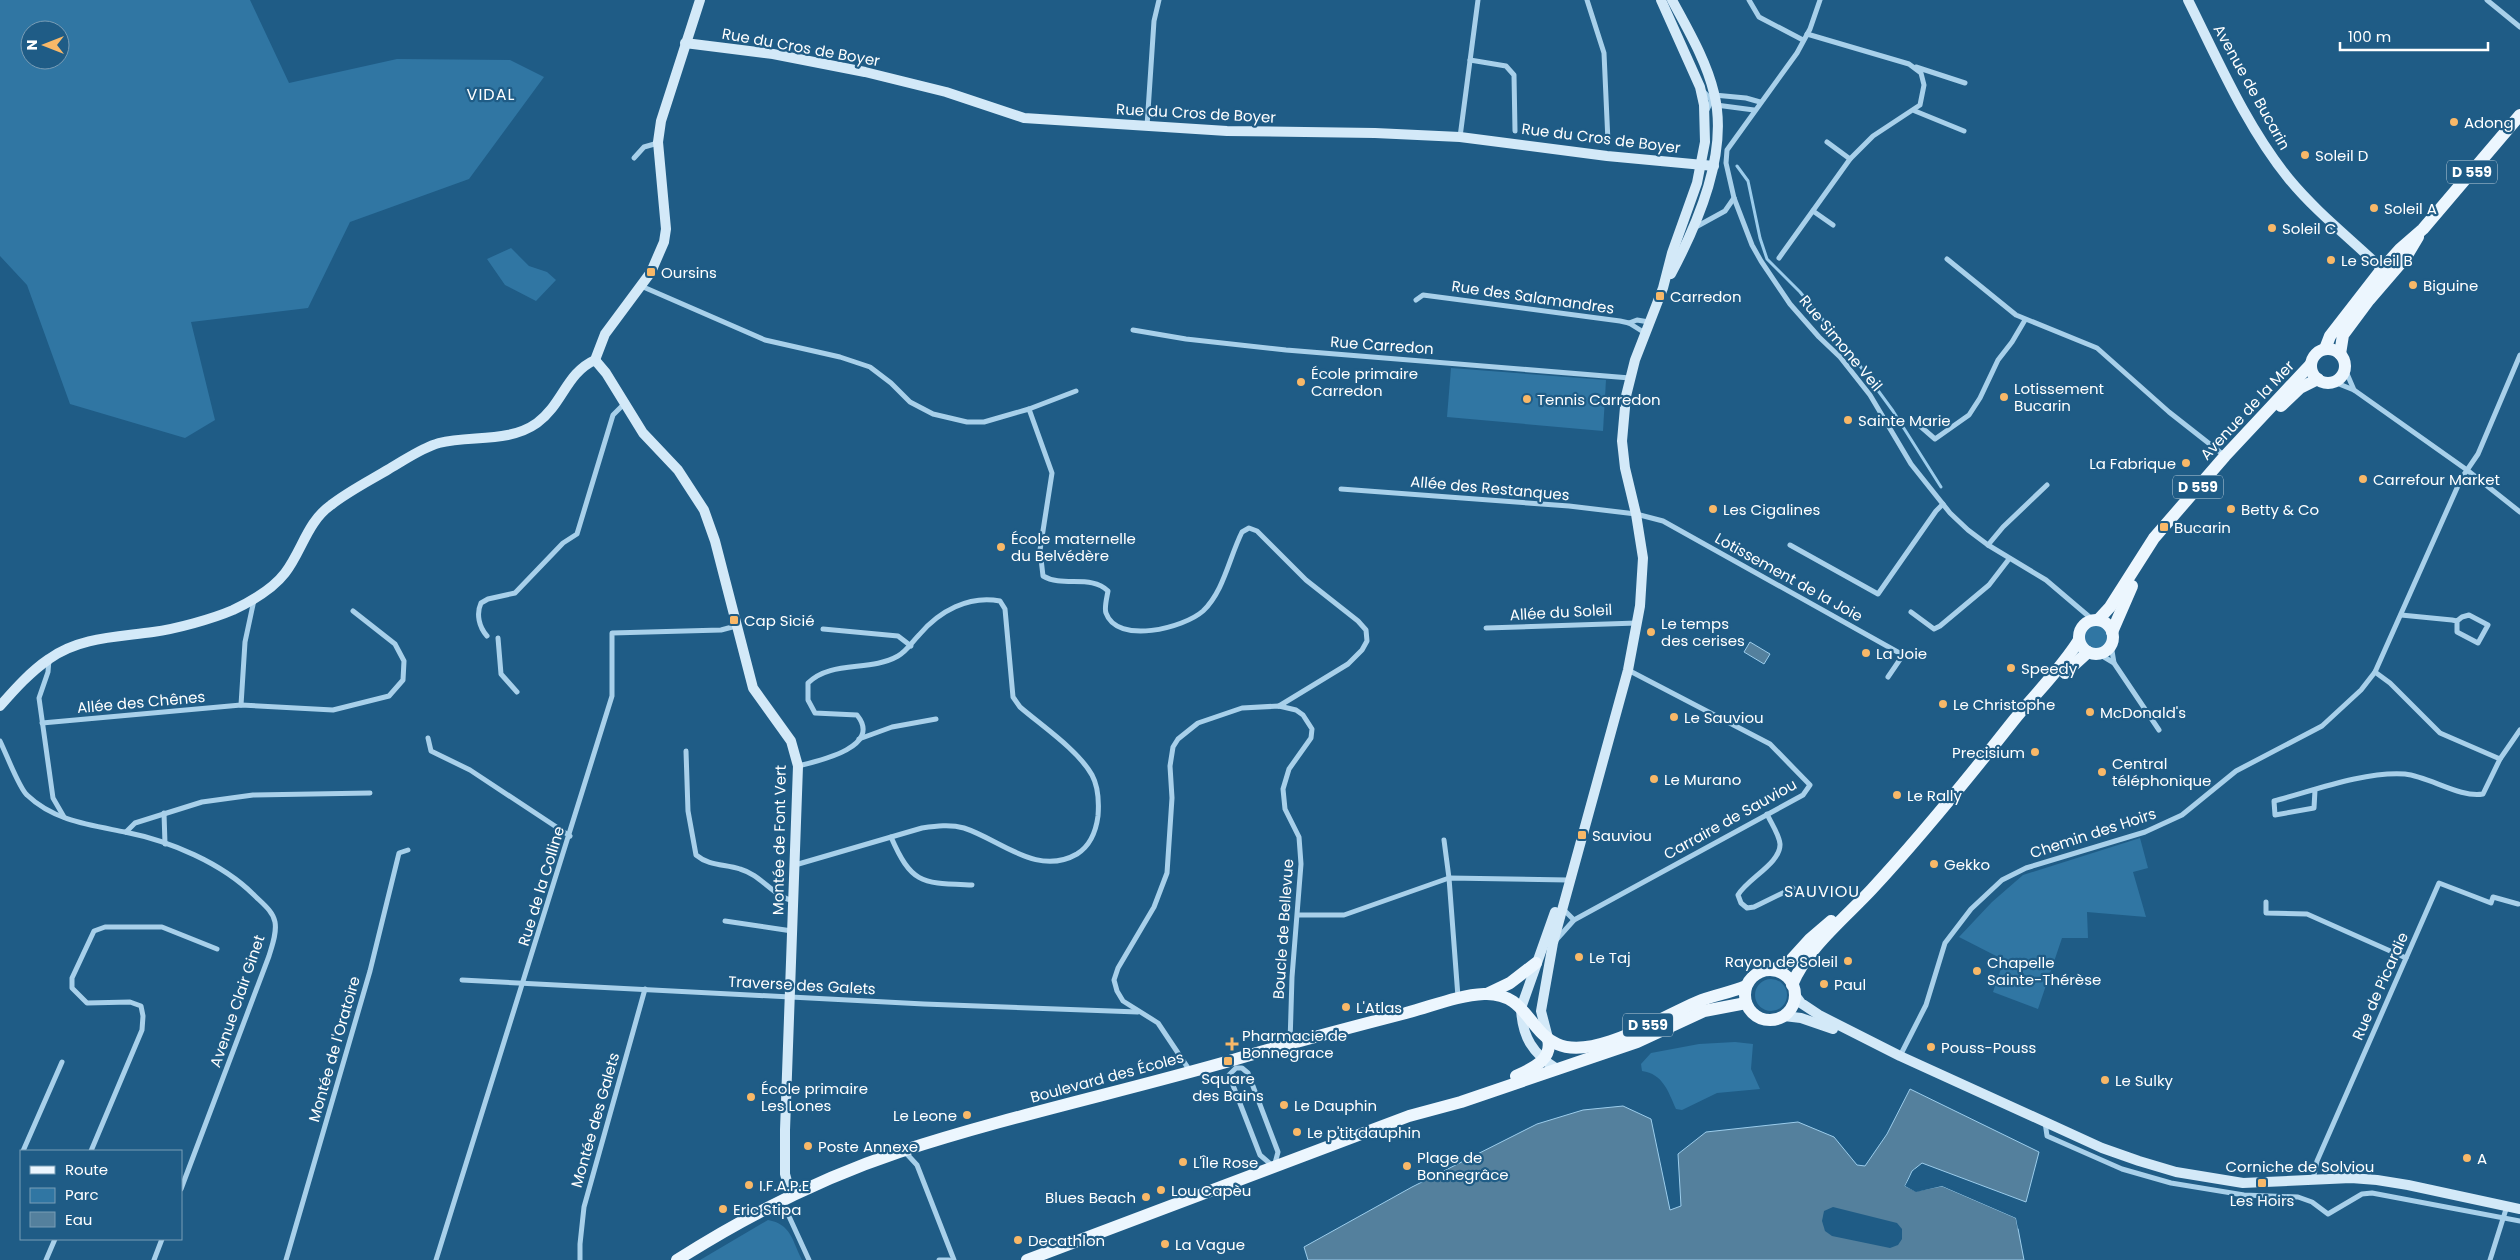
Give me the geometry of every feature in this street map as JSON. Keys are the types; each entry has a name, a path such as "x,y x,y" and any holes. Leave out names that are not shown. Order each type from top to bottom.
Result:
{"main road":[{"name":"D 559","path":"2325,349 2330,336 2382,269 2400,249 2423,229 2520,115"},
{"name":"D 559","path":"2340,354 2343,335 2369,300 2406,257 2423,229"},
{"path":"2325,349 2336,350 2340,354 2344,358 2345,369 2339,379 2329,383 2314,376 2311,364 2315,355 2325,349"},
{"name":"Avenue de la Mer","path":"2095,620 2110,607 2154,538 2225,456 2311,364"},
{"name":"Avenue de la Mer","path":"2112,638 2118,614 2140,569 2169,528 2268,418 2300,388 2318,379"},
{"path":"1882,875 1810,939 1790,961 1754,976 1746,986 1746,1003 1753,1014 1759,1018 1773,1020 1784,1016 1792,1007 1794,990 1807,959 1882,875 1991,751 2076,661 2093,653 2112,638 2109,626 2095,620 2081,629 2079,640 2070,654 2014,720 1991,751"},
{"path":"2079,640 2093,653"},
{"path":"1487,994 1510,983 1536,963"},
{"path":"1772,970 1782,974 1794,990"},
{"name":"D 559","path":"1548,1038 1562,1046 1594,1045 1632,1032 1700,1000 1746,986"},
{"name":"Boulevard des Écoles","path":"677,1260 718,1234 786,1199 841,1174 903,1151 1190,1071 1234,1064 1290,1043 1458,1000 1487,994 1508,1000 1522,1008 1540,1032 1548,1038"},
{"name":"D 559","path":"1557,1069 1637,1042 1704,1011 1746,1003"},
{"path":"1461,1102 1533,1068 1543,1060 1549,1051 1548,1038"},
{"path":"1028,1260 1409,1116 1461,1102 1557,1069"}],"street":[{"path":"0,706 18,686 50,658 96,639 156,632 231,611 254,600 269,589 285,573 318,515 337,500 436,444 454,439 512,434 537,422 553,407 578,369 594,360 604,334 641,286 661,254 666,229 658,142 660,121 700,0"},
{"path":"1147,127 1154,21 1159,0"},
{"path":"1460,137 1478,0"},
{"path":"1586,0 1604,53 1608,142"},
{"path":"1661,0 1700,87 1706,122"},
{"path":"1548,1038 1541,1011 1553,943 1628,670 1638,624 1642,558 1636,514 1625,468 1622,441 1623,419 1630,378 1663,288 1692,230 1714,166 1717,133 1714,100 1700,53 1672,0"},
{"path":"1748,0 1759,17 1804,40"},
{"name":"Rue Simone Veil","path":"1820,0 1807,34 1790,63 1754,110 1727,150 1726,163 1734,198 1752,245 1761,262 1790,304 1819,338 1840,357 1870,395 1911,464 1943,504 1968,530 2009,559 2046,580 2095,620"},
{"name":"Avenue de Bucarin","path":"2188,0 2227,79 2269,153 2290,180 2332,225 2382,269"},
{"path":"2487,0 2520,27"},
{"path":"1807,34 1909,64 1965,83"},
{"name":"Rue du Cros de Boyer","path":"685,43 773,54 865,72 946,92 1024,118 1227,132 1375,132 1460,137 1624,158 1702,163 1714,166"},
{"path":"1470,60 1506,66 1514,75 1515,131"},
{"path":"1779,258 1850,159 1873,136 1920,105 1924,86 1922,73 1909,64"},
{"path":"1700,87 1714,100 1754,110"},
{"path":"1714,100 1746,98 1760,102"},
{"path":"1663,288 1672,254 1702,163 1706,122 1714,100"},
{"path":"1915,110 1964,131"},
{"path":"634,158 644,147 658,142"},
{"path":"1827,142 1850,159"},
{"path":"1692,230 1725,211 1734,198"},
{"path":"1813,211 1833,225"},
{"path":"1947,259 2024,320 2097,348 2169,412 2225,456"},
{"path":"641,286 765,340 840,357 870,367 891,383 910,402 933,414 967,422 984,422 1029,409 1076,390"},
{"name":"Rue des Salamandres","path":"1416,300 1423,295 1629,323 1645,333"},
{"path":"1629,323 1637,320 1649,322"},
{"path":"1912,419 1934,439 1969,415 1980,398 1998,360 2012,342 2024,320"},
{"name":"Rue Carredon","path":"1133,330 1186,339 1286,350 1630,378"},
{"name":"Chemin des Hoirs","path":"1900,1056 1926,1005 1945,943 1971,909 2002,880 2026,868 2145,832 2182,815 2236,771 2322,726 2340,710 2375,672 2467,470 2478,454 2520,354"},
{"name":"Montée de Font Vert","path":"594,360 606,373 624,404 651,443 688,483 704,510 715,541 753,688 791,741 798,766 785,1165 786,1199 809,1260"},
{"path":"2345,369 2354,390"},
{"path":"2334,382 2354,390 2467,470 2520,512"},
{"path":"487,636 482,630 478,616 481,603 488,599 515,593 563,543 572,539 579,531 613,415 624,404"},
{"path":"1029,409 1052,473 1040,550 1042,576 1053,582 1101,584 1108,591 1105,612 1111,622 1125,628 1143,632 1165,629 1185,622 1201,612 1212,601 1242,532 1249,528 1257,531 1306,580 1358,621 1366,630 1367,641 1362,650 1348,664 1279,706"},
{"path":"1988,545 2003,526 2047,485"},
{"name":"Allée des Restanques","path":"1341,489 1569,506 1636,514"},
{"path":"1790,545 1878,594 1936,511 1943,504"},
{"name":"Lotissement de la Joie","path":"1636,514 1663,521 1903,655 1888,677"},
{"path":"1910,612 1934,629 1940,626 1989,585 2009,559"},
{"path":"242,705 244,642 254,600"},
{"path":"795,865 922,828 943,825 964,828 1029,859 1067,860 1085,849 1095,831 1098,815 1098,797 1093,776 1083,762 1020,707 1013,697 1005,608 1000,601 976,600 955,606 920,634 899,656 886,661 830,670 815,676 808,683 808,700 815,713 857,715 863,722 863,732 851,748 829,759 798,766"},
{"name":"Allée des Chênes","path":"42,723 242,705 333,710 388,696 403,680 404,661 395,644 352,611"},
{"path":"2470,615 2488,625 2478,643 2457,632 2457,622 2462,617 2470,615"},
{"path":"2401,616 2457,622"},
{"name":"Allée du Soleil","path":"1486,628 1620,622 1638,624"},
{"name":"Rue de la Colline","path":"436,1260 524,984 612,696 612,633 721,630 736,626"},
{"path":"823,629 898,636 910,646"},
{"path":"498,638 501,674 517,692"},
{"path":"2112,638 2114,663 2159,730"},
{"path":"2093,653 2114,663"},
{"path":"50,658 48,672 38,698 53,798 64,818"},
{"name":"Carraire de Sauviou","path":"1553,943 1574,920 1803,795 1810,786 1770,744 1628,670"},
{"path":"2375,672 2390,683 2440,733 2500,759"},
{"name":"Boucle de Bellevue","path":"1190,1071 1158,1023 1123,1001 1117,991 1114,980 1118,968 1154,907 1167,873 1171,818 1170,766 1174,747 1178,739 1198,723 1242,708 1279,706 1296,710 1303,715 1312,729 1311,738 1289,769 1283,789 1285,809 1299,837 1301,864 1292,976 1290,1043"},
{"path":"857,740 892,726 936,719"},
{"path":"2315,790 2314,808 2275,815 2274,800 2363,778 2405,774 2426,778 2473,796 2482,794 2500,759 2520,730"},
{"path":"428,738 431,751 470,770 570,836"},
{"name":"Avenue Clair Ginet","path":"0,741 26,794 64,818 81,824 126,832 165,844 213,865 247,888 269,910 275,922 274,939 269,956 182,1186"},
{"path":"686,751 688,811 696,855 709,862 741,869 756,876 774,893 794,901"},
{"path":"126,832 135,823 202,802 253,795 370,793"},
{"path":"164,813 165,844"},
{"path":"1767,814 1780,842 1779,852 1772,861 1742,888 1738,895 1741,903 1747,908 1754,907 1793,888"},
{"path":"891,837 907,870 919,878 930,883 972,885"},
{"path":"1444,840 1449,878 1458,1000"},
{"name":"Montée de l'Oratoire","path":"286,1260 370,970 399,853 408,850"},
{"path":"1557,1069 1537,1055 1526,1035 1522,1020 1522,1008 1536,963 1574,862"},
{"path":"1298,916 1344,915 1449,878 1568,880"},
{"name":"Rue de Picardie","path":"2313,1181 2317,1160 2439,883 2491,903 2493,898 2518,904"},
{"path":"2266,902 2266,913 2307,914 2406,958"},
{"path":"1562,908 1574,920"},
{"path":"725,921 793,931"},
{"path":"91,1150 142,1030 143,1016 141,1006 130,1002 87,1003 72,988 72,978 94,931 104,927 162,927 217,949"},
{"name":"Traverse des Galets","path":"462,980 1140,1012"},
{"name":"Montée des Galets","path":"580,1260 584,1207 645,989"},
{"name":"Corniche de Solviou","path":"1794,990 1812,1011 1900,1056 2102,1148 2176,1172 2244,1183 2351,1178 2377,1180 2508,1205 2520,1209"},
{"name":"Corniche de Solviou","path":"1784,1016 1814,1022 1865,1039"},
{"path":"23,1150 62,1062"},
{"path":"1234,1064 1248,1074 1278,1152 1274,1167 1260,1155 1229,1075 1234,1064"},
{"path":"2045,1122 2047,1136 2087,1156 2122,1169 2171,1183 2244,1195 2298,1197 2312,1202 2328,1214 2362,1194 2372,1193 2520,1221"},
{"path":"903,1151 917,1165 954,1260"},
{"path":"2490,1260 2508,1205"},
{"path":"46,1260 55,1240"},
{"path":"154,1260 162,1240"},
{"path":"939,1260 949,1260"}],"green space":[{"path":"0,0 250,0 289,83 397,59 510,60 544,77 469,179 350,222 308,308 191,322 215,420 185,438 70,404 27,285 0,256"},
{"path":"511,248 529,266 547,272 556,280 536,301 505,285 487,259"},
{"name":"Tennis Carredon","path":"1451,368 1606,380 1603,431 1447,417"},
{"path":"2096,620 2108,625 2113,637 2108,649 2096,654 2084,649 2079,637 2084,625"},
{"path":"2140,838 2148,868 2133,872 2146,917 2087,912 2088,938 2062,938 2038,1009 1993,992 2004,960 1959,937 1992,902 2023,875"},
{"path":"1771,979 1777,980 1782,984 1786,989 1786,1001 1782,1006 1777,1010 1771,1011 1765,1010 1760,1006 1756,1001 1755,995 1756,989 1760,984 1765,980"},
{"path":"1735,1042 1753,1044 1751,1069 1760,1089 1717,1093 1682,1110 1676,1109 1664,1084 1660,1080 1642,1071 1641,1064 1651,1053 1699,1044"},
{"path":"768,1220 782,1225 786,1229 802,1260 700,1260"}],"water":[{"path":"1750,642 1770,654 1764,664 1744,652"},
{"path":"1910,1089 2039,1152 2026,1202 1922,1163 1912,1171 1905,1186 1916,1191 1942,1186 2016,1218 2024,1260 1308,1260 1304,1247 1412,1187 1537,1124 1583,1110 1623,1106 1651,1119 1670,1210 1681,1206 1678,1154 1706,1132 1798,1122 1834,1137 1857,1165 1865,1166 1887,1134"}],"pier":[{"path":"1915,1169 1918,1170 1908,1185 1916,1189 1943,1183 2017,1215 2020,1227 2018,1229 2016,1218 1942,1186 1916,1192 1905,1186"},
{"path":"1833,1207 1897,1223 1902,1229 1902,1239 1898,1245 1890,1248 1832,1236 1825,1231 1822,1221 1824,1211"}],"waterway":[{"path":"1737,166 1748,181 1760,238 1767,259 1800,292 1852,355 1893,411 1941,487"}],"place":[{"name":"Adong","path":"2454,122"},
{"name":"Soleil D","path":"2305,155"},
{"name":"Soleil A","path":"2374,208"},
{"name":"Soleil C","path":"2272,228"},
{"name":"Le Soleil B","path":"2331,260"},
{"name":"Oursins","path":"651,272"},
{"name":"Biguine","path":"2413,285"},
{"name":"Carredon","path":"1660,296"},
{"name":"École primaire Carredon","path":"1301,382"},
{"name":"Lotissement Bucarin","path":"2004,397"},
{"name":"Tennis Carredon","path":"1527,399"},
{"name":"Sainte Marie","path":"1848,420"},
{"name":"La Fabrique","path":"2186,463"},
{"name":"Carrefour Market","path":"2363,479"},
{"name":"Les Cigalines","path":"1713,509"},
{"name":"Betty & Co","path":"2231,509"},
{"name":"Bucarin","path":"2164,527"},
{"name":"École maternelle du Belvédère","path":"1001,547"},
{"name":"Cap Sicié","path":"734,620"},
{"name":"Le temps des cerises","path":"1651,632"},
{"name":"La Joie","path":"1866,653"},
{"name":"Speedy","path":"2011,668"},
{"name":"Le Christophe","path":"1943,704"},
{"name":"McDonald's","path":"2090,712"},
{"name":"Le Sauviou","path":"1674,717"},
{"name":"Precisium","path":"2035,752"},
{"name":"Central téléphonique","path":"2102,772"},
{"name":"Le Murano","path":"1654,779"},
{"name":"Le Rally","path":"1897,795"},
{"name":"Sauviou","path":"1582,835"},
{"name":"Gekko","path":"1934,864"},
{"name":"Le Taj","path":"1579,957"},
{"name":"Rayon de Soleil","path":"1848,961"},
{"name":"Chapelle Sainte-Thérèse","path":"1977,971"},
{"name":"Paul","path":"1824,984"},
{"name":"L'Atlas","path":"1346,1007"},
{"name":"Pharmacie de Bonnegrace","path":"1232,1044"},
{"name":"Pouss-Pouss","path":"1931,1047"},
{"name":"Square des Bains","path":"1228,1061"},
{"name":"Le Sulky","path":"2105,1080"},
{"name":"École primaire Les Lones","path":"751,1097"},
{"name":"Le Dauphin","path":"1284,1105"},
{"name":"Le Leone","path":"967,1115"},
{"name":"Le p'tit dauphin","path":"1297,1132"},
{"name":"Poste Annexe","path":"808,1146"},
{"name":"A","path":"2467,1158"},
{"name":"L'Île Rose","path":"1183,1162"},
{"name":"Plage de Bonnegrâce","path":"1407,1166"},
{"name":"Les Hoirs","path":"2262,1183"},
{"name":"I.F.A.P.E","path":"749,1185"},
{"name":"Lou Capèu","path":"1161,1190"},
{"name":"Blues Beach","path":"1146,1197"},
{"name":"Eric Stipa","path":"723,1209"},
{"name":"Decathlon","path":"1018,1240"},
{"name":"La Vague","path":"1165,1244"}],"district":[{"name":"VIDAL","path":"491,94"},
{"name":"SAUVIOU","path":"1822,891"}]}
